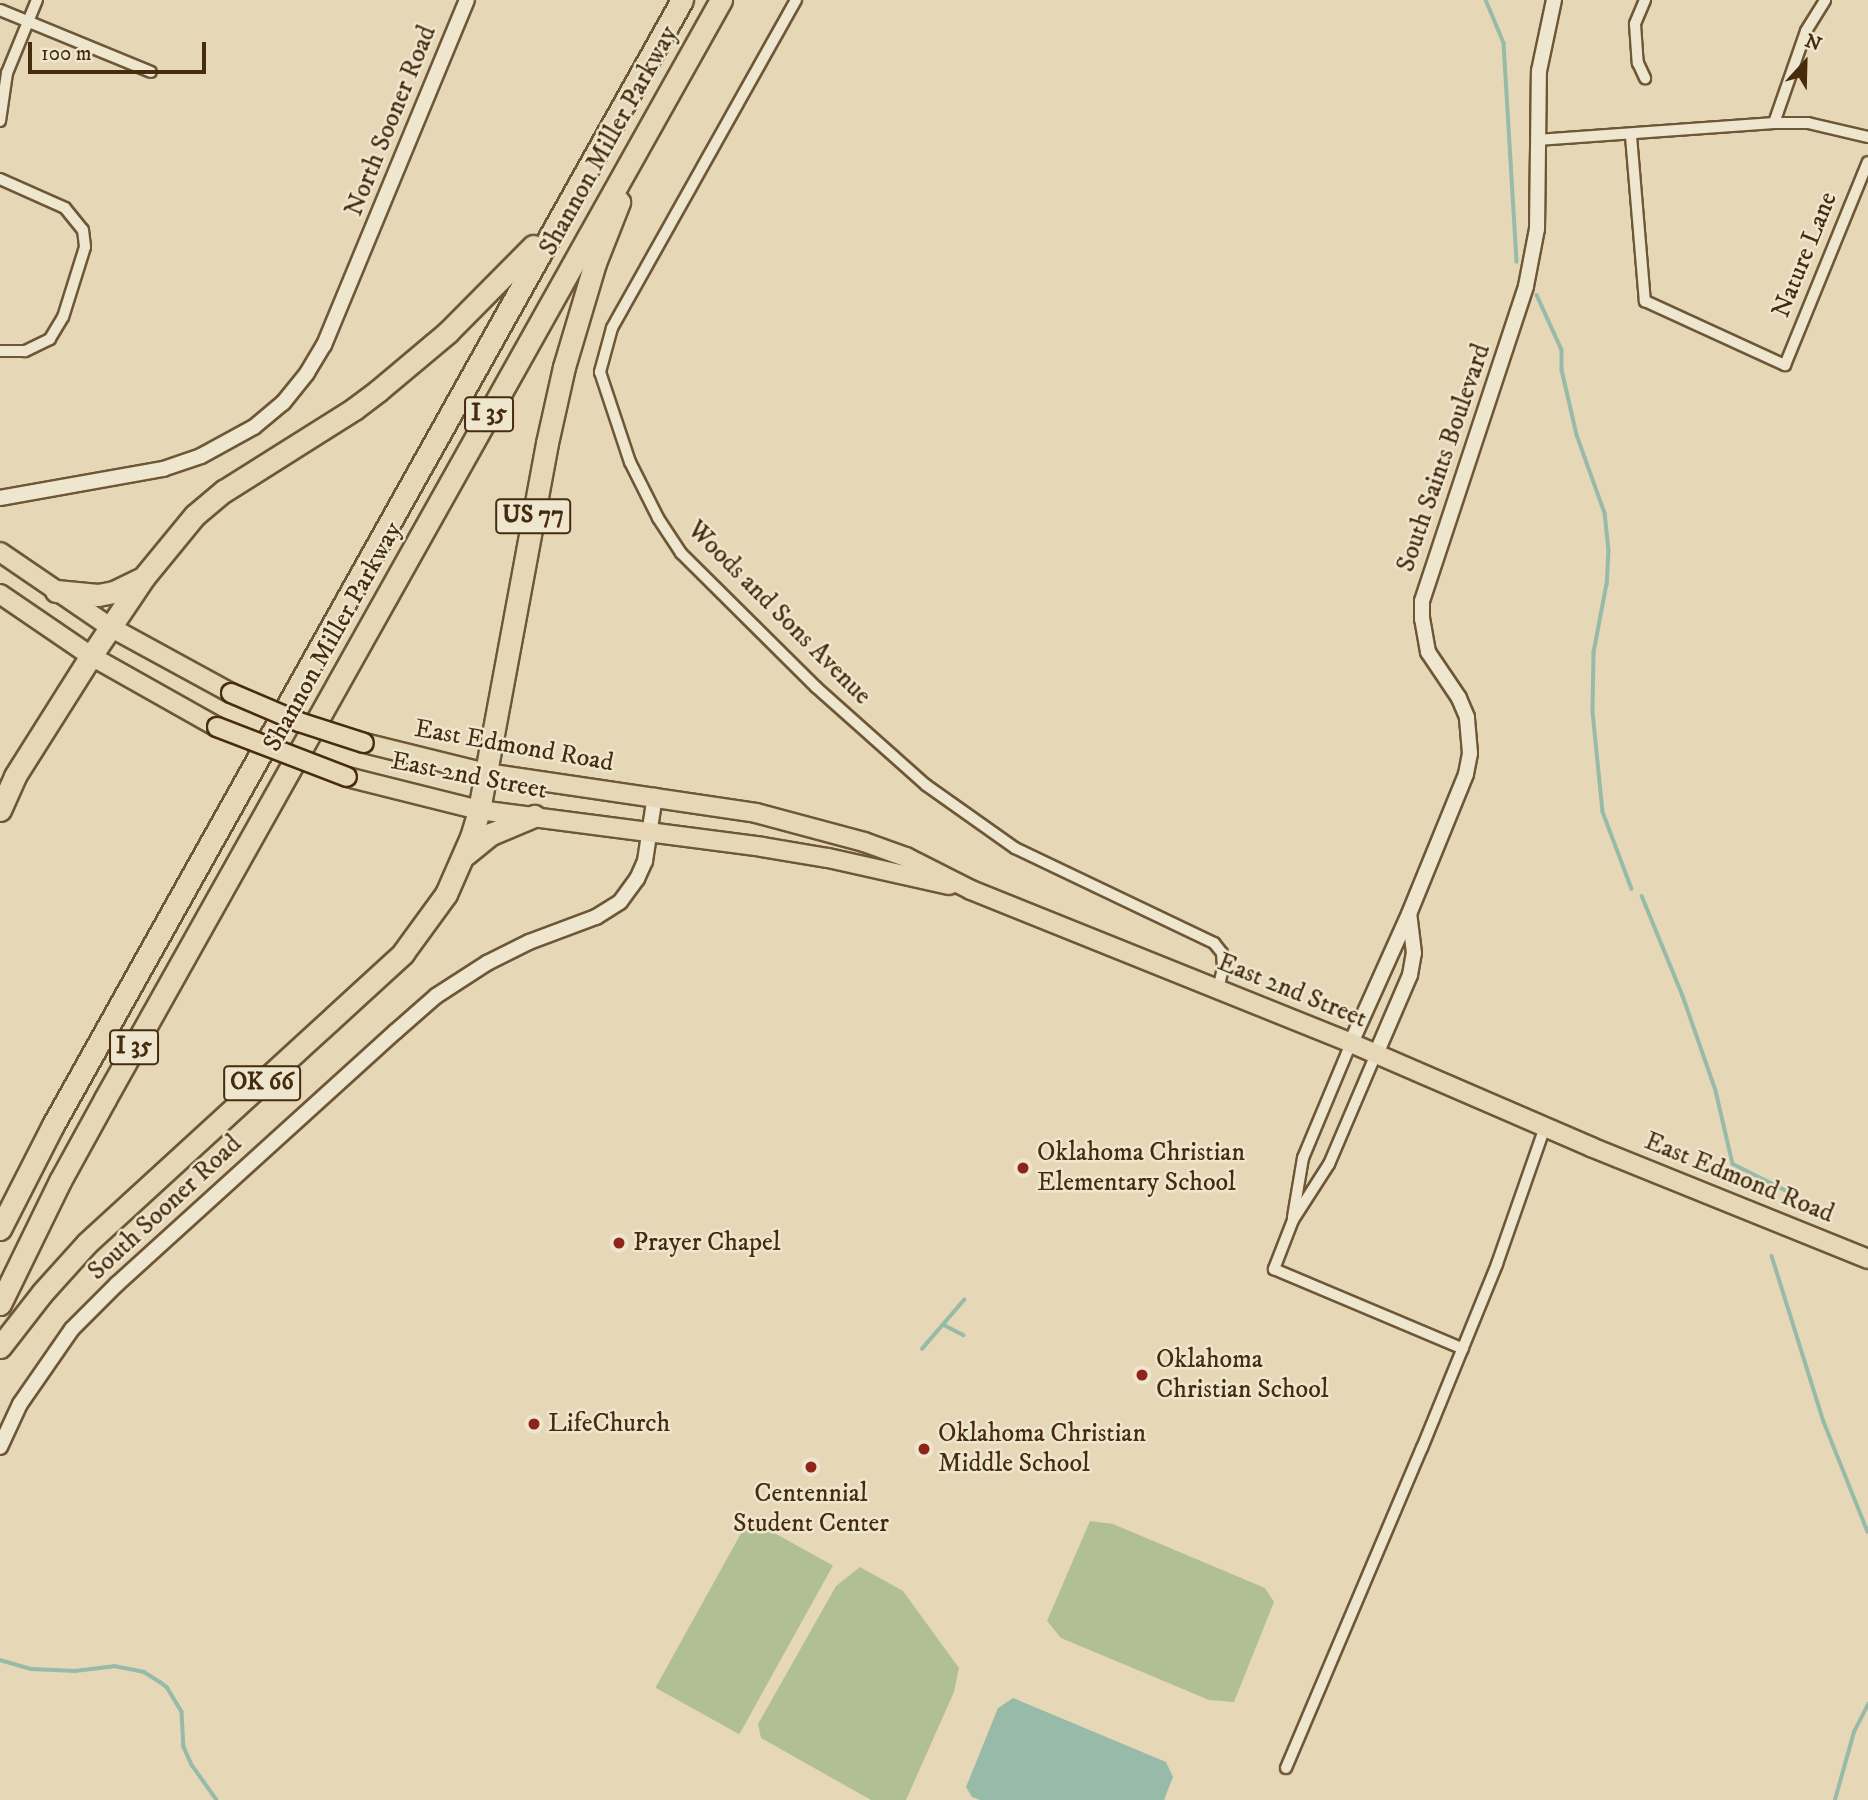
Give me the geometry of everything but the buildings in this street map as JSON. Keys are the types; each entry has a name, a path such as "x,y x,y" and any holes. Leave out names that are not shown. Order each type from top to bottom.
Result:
{"highway":[{"name":"Shannon Miller Parkway","path":"0,1229 53,1125 682,0"},
{"name":"Shannon Miller Parkway","path":"0,1304 60,1181 105,1099 721,0"},
{"name":"US 77","path":"479,810 547,443 564,367 595,263 648,128"},
{"path":"0,810 15,776 90,656 144,577 195,515 224,491 354,409 414,362 480,301 554,225"},
{"path":"56,591 81,595 106,594 130,586 144,577"},
{"path":"462,859 479,810"},
{"name":"OK 66","path":"0,1346 42,1293 87,1243 403,953 446,894 462,859 491,834 534,816"}],"main road":[{"name":"East 2nd Street","path":"0,551 110,627 231,693 299,722 365,743"},
{"name":"East 2nd Street","path":"0,594 90,656 217,727 347,777 479,810 828,858 971,890"},
{"name":"East Edmond Road","path":"365,743 486,773 655,796"},
{"name":"East 2nd Street","path":"655,796 756,813 864,842 906,857 971,890 1351,1043 1591,1147"},
{"name":"East Edmond Road","path":"1591,1147 1868,1259"}],"street":[{"path":"0,121 7,73 37,0"},
{"name":"North Sooner Road","path":"0,498 163,469 228,444 283,402 307,373 324,345 467,0"},
{"name":"Woods and Sons Avenue","path":"796,0 612,328 600,372 630,462 658,518 681,553 826,696 926,785 1015,848 1214,943 1222,953 1223,968 1218,990"},
{"name":"South Saints Boulevard","path":"1293,1220 1303,1158 1409,914 1466,774 1470,753 1467,717 1460,698 1428,652 1422,619 1422,601 1525,286 1536,229 1539,71 1554,0"},
{"path":"1645,0 1635,24 1638,63 1645,78"},
{"path":"1774,123 1806,30 1825,0"},
{"path":"0,10 151,72"},
{"path":"1537,140 1631,136 1774,123 1808,123 1868,137"},
{"name":"Nature Lane","path":"1631,136 1645,301 1785,366 1868,162"},
{"path":"0,179 52,201 75,216 85,238 80,271 63,317 50,339 25,351 0,351"},
{"name":"South Sooner Road","path":"0,1447 20,1404 72,1329 117,1284 436,996 519,947 611,910 629,892 645,861 655,796"},
{"name":"South Saints Boulevard","path":"1409,914 1414,953 1410,975 1329,1164 1293,1220 1274,1269 1463,1349"},
{"path":"1286,1768 1463,1349 1497,1264 1545,1127"}],"shaded area":[{"path":"749,1519 833,1566 739,1734 655,1688"},
{"path":"1090,1521 1113,1524 1265,1588 1274,1602 1234,1702 1209,1700 1061,1638 1047,1621"},
{"path":"860,1567 903,1591 959,1668 954,1692 906,1800 871,1800 761,1738 758,1724 836,1586"},
{"path":"1013,1698 1166,1762 1173,1777 1164,1800 980,1800 972,1797 966,1787 998,1708"}],"waterway":[{"path":"1486,0 1504,43 1517,262"},
{"path":"1537,295 1562,350 1562,370 1577,435 1605,513 1609,550 1607,584 1594,653 1593,712 1603,812 1632,889"},
{"path":"1642,896 1683,996 1716,1091 1733,1164 1793,1194 1791,1203"},
{"path":"1772,1256 1824,1422 1868,1532"},
{"path":"922,1349 964,1300"},
{"path":"944,1325 964,1335"},
{"path":"0,1660 32,1669 75,1671 114,1666 144,1672 160,1682 167,1687 182,1712 184,1747 192,1765 217,1800"},
{"path":"1835,1800 1854,1732 1868,1704"}],"place":[{"name":"Oklahoma Christian Elementary School","path":"1023,1168"},
{"name":"Prayer Chapel","path":"619,1243"},
{"name":"Oklahoma Christian School","path":"1142,1375"},
{"name":"LifeChurch","path":"534,1424"},
{"name":"Oklahoma Christian Middle School","path":"924,1449"},
{"name":"Centennial Student Center","path":"811,1467"}]}
